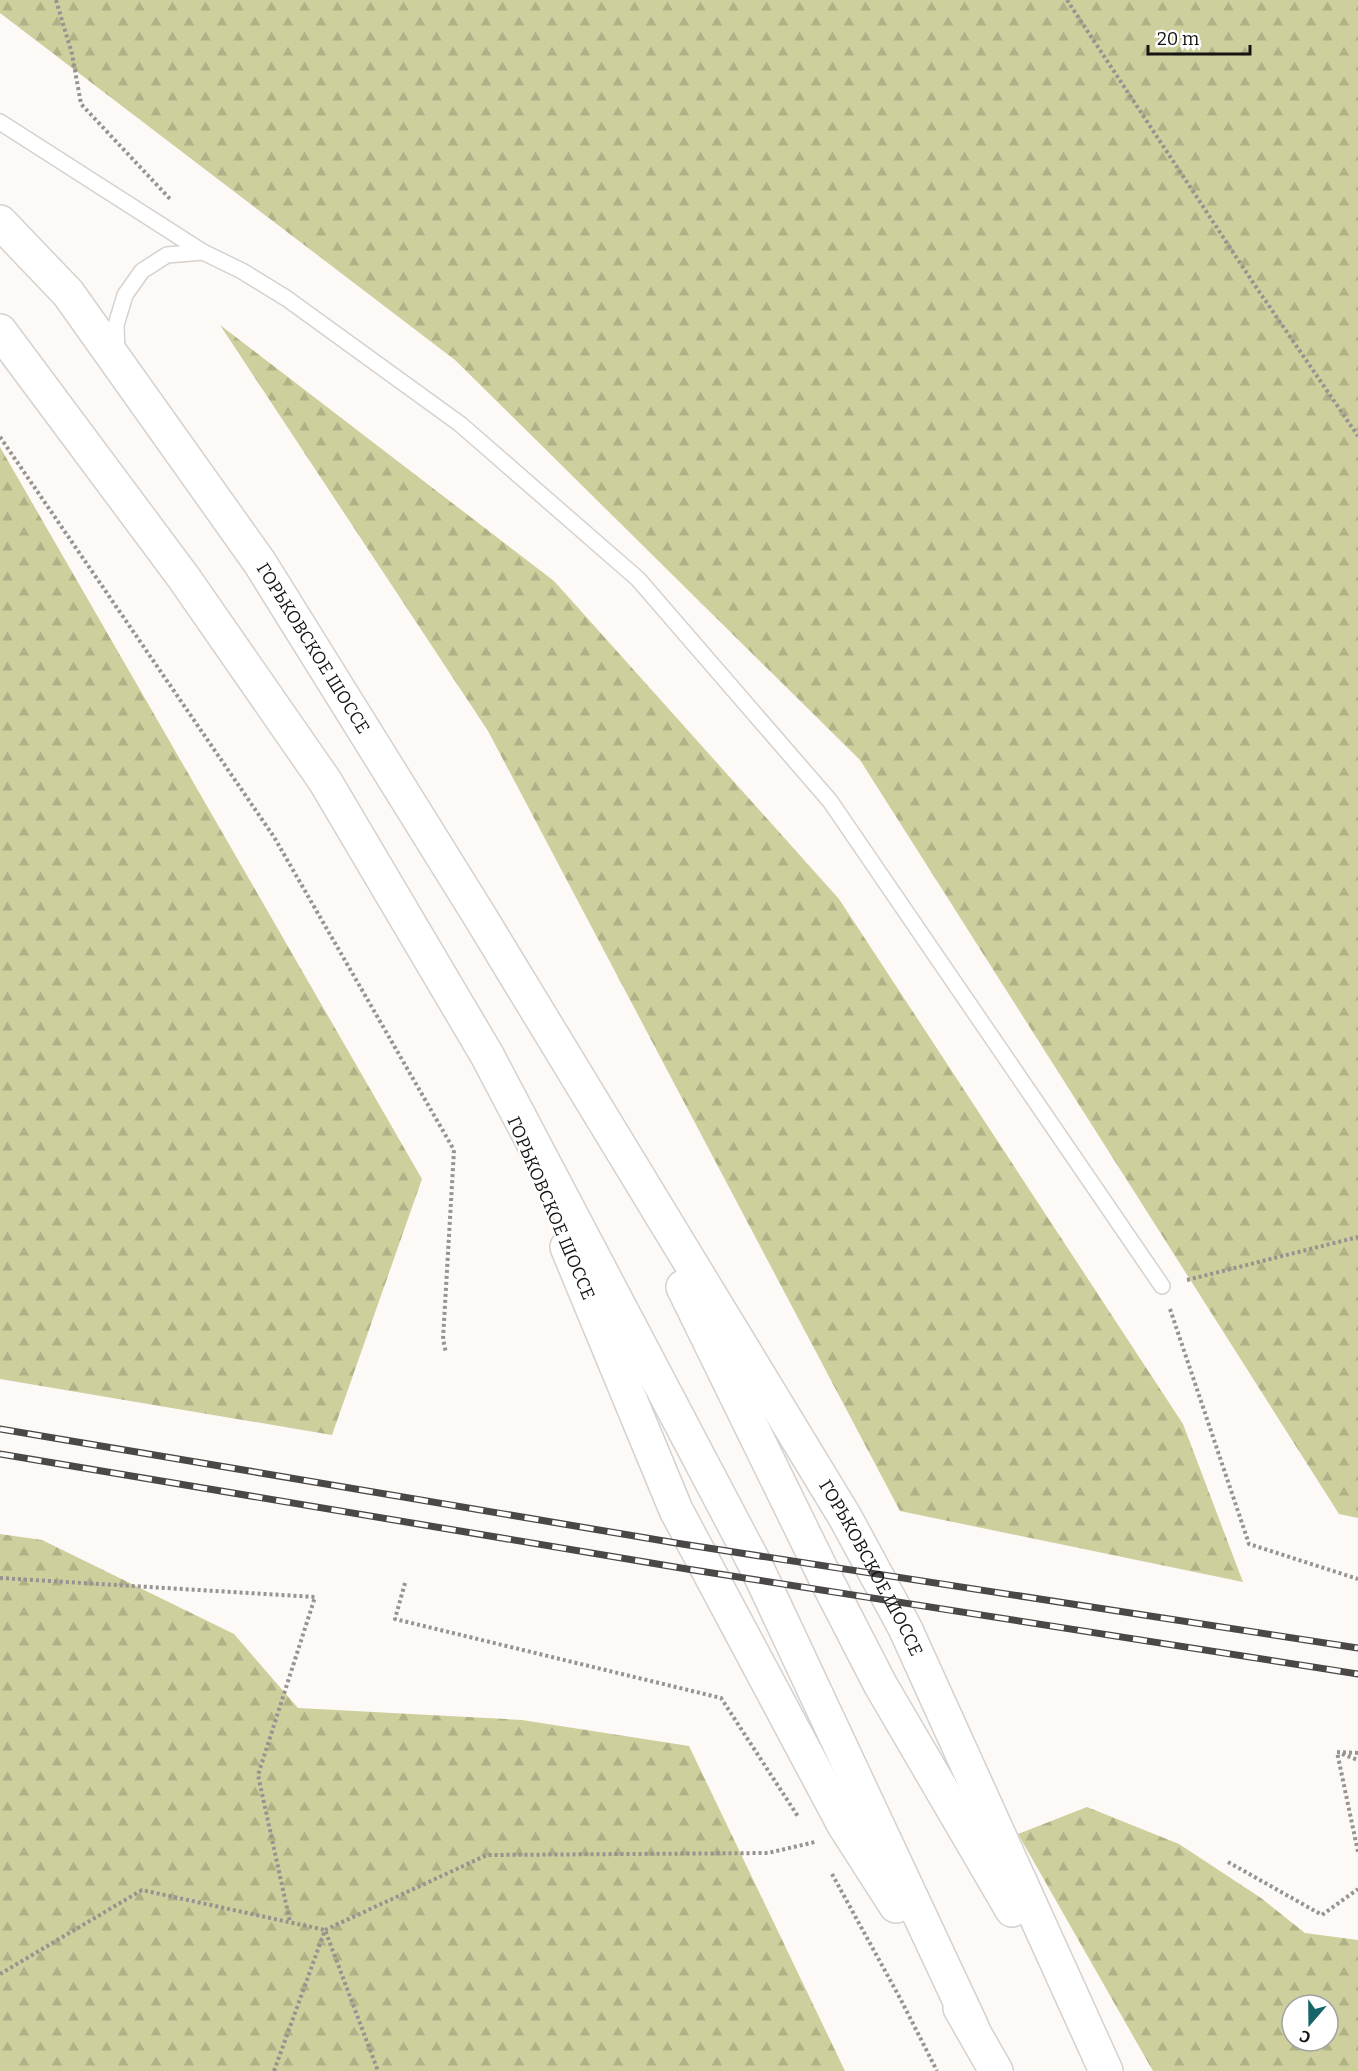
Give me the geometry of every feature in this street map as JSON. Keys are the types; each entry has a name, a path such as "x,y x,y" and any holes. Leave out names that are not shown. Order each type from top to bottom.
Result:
{"main road":[{"name":"ГОРЬКОВСКОЕ ШОССЕ","path":"0,222 68,294 260,563 592,1100 845,1517 904,1628 1104,2067"},
{"name":"ГОРЬКОВСКОЕ ШОССЕ","path":"0,331 184,578 324,781 487,1055 757,1568 972,2027 996,2071"},
{"name":"ГОРЬКОВСКОЕ ШОССЕ","path":"487,1055 676,1510 844,1825 972,2027"},
{"name":"ГОРЬКОВСКОЕ ШОССЕ","path":"592,1100 822,1571 880,1684 1104,2067"}],"lane":[{"path":"0,122 203,252 242,271 286,298 460,424 638,579 831,801 1162,1286"},
{"path":"117,363 117,325 125,296 142,271 167,255 203,252"}],"path":[{"path":"56,0 72,54 81,104 174,204"},
{"path":"1067,0 1254,284 1358,436"},
{"path":"0,437 274,837 454,1150 443,1339 446,1353"},
{"path":"1358,1237 1162,1286 1249,1544 1358,1580"},
{"path":"0,1578 315,1597 258,1774 290,1922"},
{"path":"405,1583 395,1619 721,1698 802,1823"},
{"path":"1337,1752 1358,1753"},
{"path":"1337,1752 1358,1760"},
{"path":"1337,1752 1358,1852"},
{"path":"0,1974 142,1890 325,1930 487,1854 768,1853 814,1842 844,1825"},
{"path":"808,1833 820,1852"},
{"path":"1228,1862 1322,1915 1358,1889"},
{"path":"831,1872 937,2071"},
{"path":"274,2071 325,1930"},
{"path":"325,1930 378,2071"}],"green space":[{"path":"0,0 1358,0 1358,1518 1339,1514 860,760 455,360 0,13"},
{"path":"220,325 554,581 839,899 1183,1424 1243,1582 900,1511 488,731"},
{"path":"0,447 422,1179 332,1435 0,1379"},
{"path":"0,1534 42,1540 234,1634 298,1708 522,1720 689,1746 845,2071 0,2071"},
{"path":"1087,1807 1179,1844 1261,1898 1305,1933 1358,1940 1358,2071 1153,2071 1018,1834"}],"railway":[{"path":"0,1429 682,1544 1358,1648"},
{"path":"0,1454 687,1569 1358,1674"}]}
